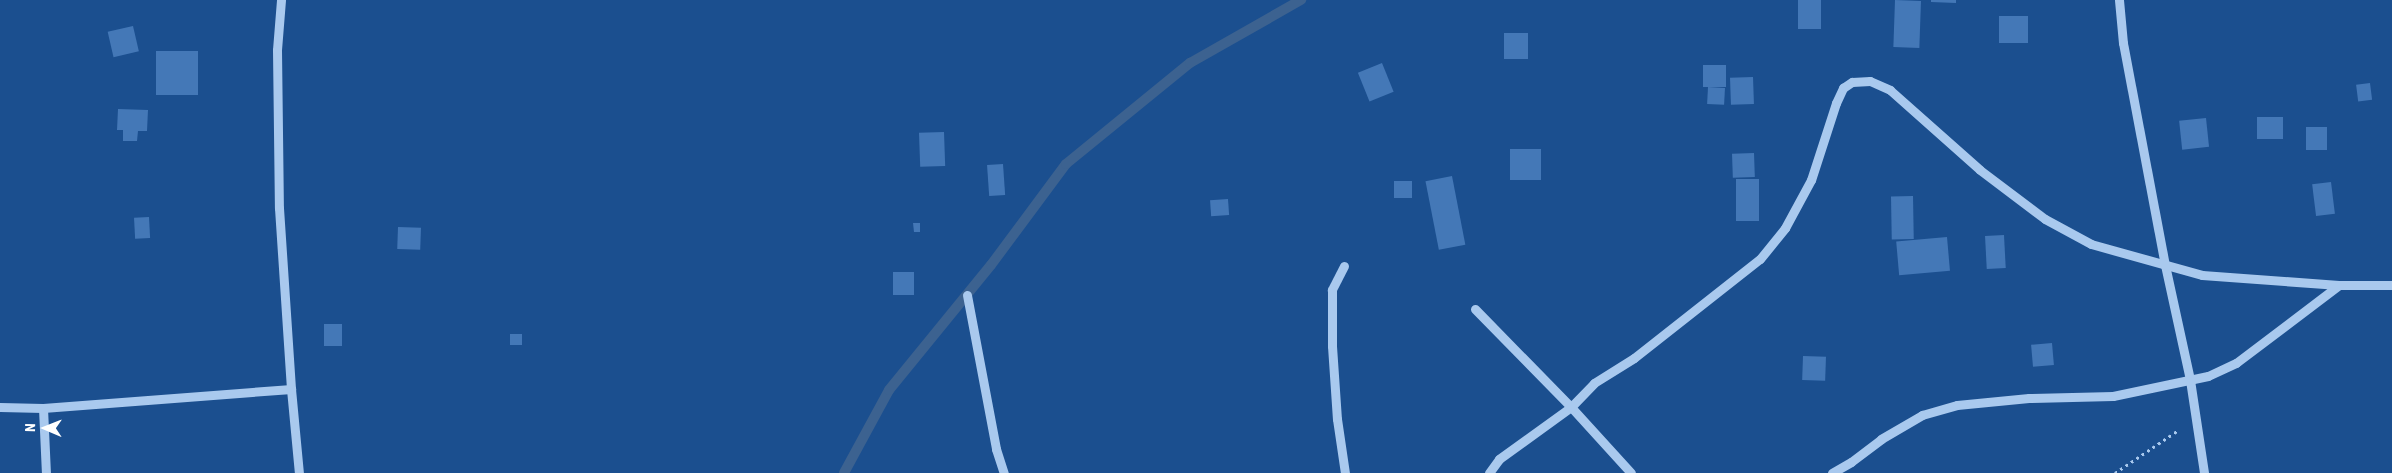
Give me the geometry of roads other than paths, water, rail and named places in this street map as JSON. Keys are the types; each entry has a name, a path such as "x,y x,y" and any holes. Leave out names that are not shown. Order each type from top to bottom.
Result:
{"street":[{"path":"281,0 277,50 279,208 291,389 300,473"},
{"path":"2118,0 2123,43 2165,265 2190,380 2204,473"},
{"path":"1489,473 1499,459 1570,407 1594,384 1634,358 1760,259 1785,228 1811,180 1836,103 1843,88 1852,82 1870,81 1890,90 1980,170 2046,219 2091,244 2202,275 2339,285 2392,285"},
{"path":"1344,266 1332,290 1332,346 1344,473"},
{"path":"1832,473 1922,415 1957,405 1984,401 2113,396 2208,376 2236,363 2339,285"},
{"path":"967,295 996,449 1004,473"},
{"path":"1475,309 1631,473"},
{"path":"0,408 43,408 291,389"},
{"path":"43,408 46,473"}],"waterway":[{"path":"844,473 889,390 991,265 1066,164 1190,63 1301,0"}]}
